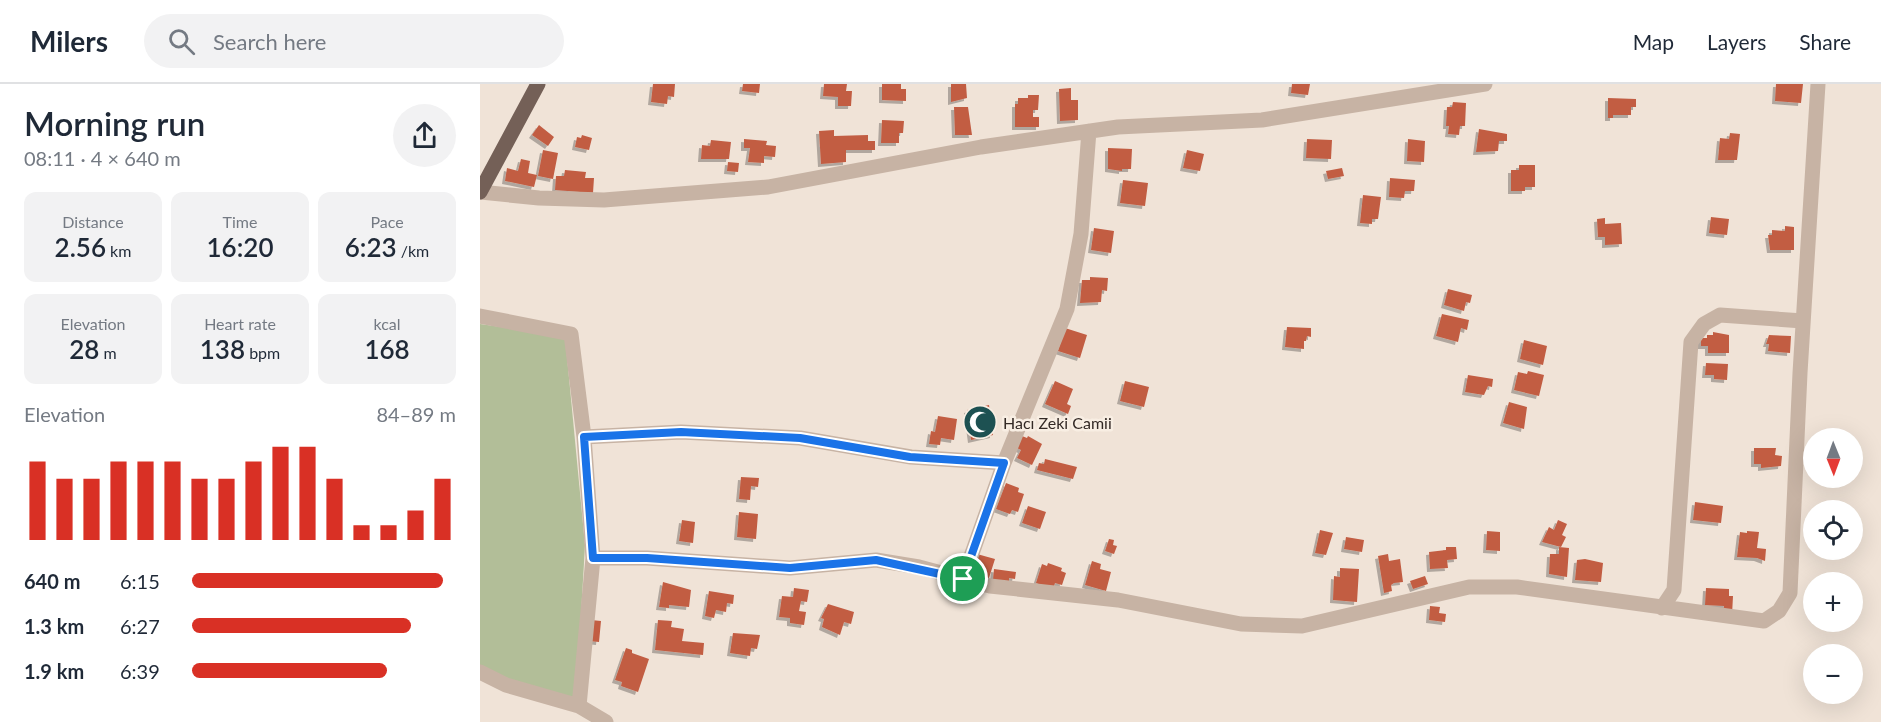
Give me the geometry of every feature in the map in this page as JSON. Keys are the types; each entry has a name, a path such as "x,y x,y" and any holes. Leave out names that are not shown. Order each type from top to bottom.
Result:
{"main road":[{"path":"480,192 538,84"}],"street":[{"path":"480,192 539,198 604,200 768,187 981,147 1089,131 1118,127 1262,120 1485,84"},
{"path":"593,558 647,558 790,568 876,560 990,586 1118,600 1241,624 1302,626 1469,587 1517,587 1764,621 1779,611 1790,593 1803,321 1818,84"},
{"path":"963,579 1004,463 1067,309 1081,234 1089,131"},
{"path":"1662,608 1674,590 1691,342 1704,324 1720,315 1803,321"},
{"path":"480,316 571,334 584,437 593,558 579,706"},
{"path":"584,437 681,432 800,438 910,457 1004,463"},
{"path":"480,672 506,685 579,706 606,722"}],"green space":[{"path":"480,324 565,336 585,545 576,702 494,675 480,665"}],"building":[{"path":"653,84 675,84 674,97 668,96 667,104 651,102"},
{"path":"743,84 760,84 759,93 742,91"},
{"path":"824,84 847,84 846,91 852,91 851,106 838,106 838,97 823,96"},
{"path":"882,84 901,84 901,89 906,89 906,101 882,100"},
{"path":"951,84 966,84 967,98 951,102"},
{"path":"1292,84 1310,84 1308,95 1291,93"},
{"path":"1776,84 1803,84 1801,103 1775,101"},
{"path":"1071,88 1071,100 1078,100 1078,120 1060,121 1059,89"},
{"path":"1028,95 1039,95 1038,110 1033,110 1033,117 1039,117 1039,127 1015,127 1015,104 1018,104 1018,98 1028,98"},
{"path":"1608,98 1636,99 1636,107 1631,107 1631,115 1613,115 1613,118 1608,118"},
{"path":"1453,102 1466,103 1465,126 1460,126 1459,135 1448,134 1449,126 1446,126 1447,107 1452,107"},
{"path":"954,107 968,107 972,135 955,135"},
{"path":"882,120 904,121 903,133 899,133 899,143 881,143"},
{"path":"539,125 554,137 548,146 532,135"},
{"path":"1479,129 1507,134 1507,141 1499,141 1498,151 1476,152"},
{"path":"834,130 834,136 868,135 868,141 875,141 875,150 846,150 846,162 821,164 819,131"},
{"path":"1730,133 1740,134 1737,160 1718,160 1720,138 1729,139"},
{"path":"582,135 592,138 589,150 575,147 577,137 581,138"},
{"path":"744,139 767,141 766,145 776,146 775,157 764,156 764,163 748,162 750,148 744,148"},
{"path":"1307,139 1332,140 1331,159 1306,158"},
{"path":"1408,139 1425,141 1424,162 1407,161"},
{"path":"711,140 731,142 729,159 701,159 702,145 710,146"},
{"path":"1108,148 1132,149 1131,169 1122,169 1122,171 1108,169"},
{"path":"543,150 558,153 553,179 538,176"},
{"path":"1187,150 1204,154 1200,171 1183,168"},
{"path":"521,159 530,161 528,173 537,175 534,187 505,181 507,168 518,171"},
{"path":"728,162 739,163 738,172 727,171"},
{"path":"1519,165 1535,165 1535,187 1525,187 1525,191 1511,191 1511,170 1519,170"},
{"path":"1342,168 1344,176 1328,179 1326,171"},
{"path":"565,170 586,172 585,178 594,178 593,193 555,190 556,176 564,176"},
{"path":"1390,178 1415,180 1414,191 1405,191 1404,198 1389,197"},
{"path":"1123,180 1148,183 1145,206 1120,203"},
{"path":"1363,195 1381,197 1378,219 1372,219 1372,224 1360,223"},
{"path":"1711,217 1729,219 1727,235 1709,233"},
{"path":"1605,218 1605,224 1621,223 1622,244 1605,245 1605,237 1598,237 1597,219"},
{"path":"1785,226 1794,227 1794,250 1770,250 1768,235 1772,235 1772,230 1785,231"},
{"path":"1094,228 1114,231 1111,253 1091,250"},
{"path":"1090,277 1108,278 1107,291 1102,290 1101,302 1080,303 1082,280 1090,280"},
{"path":"1448,289 1472,295 1470,303 1466,302 1464,311 1444,305"},
{"path":"1442,314 1469,320 1467,330 1461,328 1458,342 1436,336"},
{"path":"1287,327 1311,328 1311,337 1307,336 1304,341 1304,349 1285,347"},
{"path":"1065,328 1087,335 1080,358 1058,351"},
{"path":"1713,332 1729,335 1729,353 1708,353 1708,346 1701,346 1701,338 1713,335"},
{"path":"1769,335 1791,336 1790,353 1768,351 1769,344 1766,344"},
{"path":"1524,340 1547,346 1543,365 1520,359"},
{"path":"1706,363 1728,364 1727,380 1714,379 1714,375 1705,375"},
{"path":"1528,371 1544,375 1539,396 1514,390 1518,372 1527,374"},
{"path":"1468,375 1493,379 1492,387 1488,386 1484,395 1465,392"},
{"path":"1055,381 1073,389 1067,404 1071,406 1068,414 1045,404"},
{"path":"1125,381 1149,387 1144,407 1120,401"},
{"path":"1509,402 1527,407 1524,429 1503,423"},
{"name":"Hacı Zeki Camii","path":"989,405 993,435 971,440 967,410"},
{"path":"938,416 957,419 954,440 941,438 940,445 929,444 931,431 935,432"},
{"path":"1022,436 1027,438 1028,436 1042,444 1032,465 1017,458 1021,450 1017,448"},
{"path":"1754,448 1776,448 1775,455 1782,456 1781,466 1761,468 1761,464 1754,464"},
{"path":"1045,459 1077,467 1073,479 1037,470 1039,463 1044,464"},
{"path":"741,477 759,478 758,487 751,486 750,500 739,499"},
{"path":"1006,483 1019,488 1018,492 1024,494 1018,512 1012,510 1010,514 996,509"},
{"path":"1695,502 1723,506 1721,523 1693,520"},
{"path":"1028,506 1046,512 1040,529 1022,523"},
{"path":"739,512 758,514 756,539 737,537"},
{"path":"682,520 695,522 693,543 679,541"},
{"path":"1558,520 1567,524 1562,535 1566,537 1561,547 1542,542 1549,527 1554,530"},
{"path":"1320,530 1333,533 1326,555 1315,553"},
{"path":"1487,531 1500,532 1500,551 1486,550"},
{"path":"1747,531 1759,532 1757,548 1766,549 1765,561 1757,558 1737,557 1740,532 1747,533"},
{"path":"1346,537 1364,540 1362,552 1344,549"},
{"path":"1109,539 1114,540 1113,545 1117,546 1114,554 1105,551"},
{"path":"1446,547 1456,547 1457,559 1447,560 1448,568 1430,569 1429,552 1446,550"},
{"path":"1559,547 1569,548 1567,577 1549,574 1550,554 1559,554"},
{"path":"977,554 995,559 988,581 970,575"},
{"path":"1388,554 1389,561 1400,559 1403,582 1394,583 1391,585 1392,591 1384,593 1378,556"},
{"path":"1585,559 1603,563 1601,582 1575,580 1577,560"},
{"path":"1092,561 1101,564 1100,569 1111,572 1106,591 1085,585"},
{"path":"1048,563 1062,568 1061,571 1066,573 1062,585 1055,583 1053,589 1036,583 1042,564 1047,566"},
{"path":"1340,568 1359,569 1357,602 1333,600 1334,576 1340,577"},
{"path":"994,569 1016,572 1015,579 1009,578 1009,583 993,580"},
{"path":"1425,576 1428,584 1413,589 1410,581"},
{"path":"663,582 691,590 689,607 669,605 669,608 659,607"},
{"path":"794,588 809,590 807,602 801,601 799,611 806,612 804,625 790,623 790,618 779,617 782,596 793,597"},
{"path":"1706,588 1729,589 1729,596 1733,596 1732,615 1723,615 1724,606 1705,605"},
{"path":"709,591 734,595 733,604 727,603 726,612 716,610 714,618 705,616"},
{"path":"828,604 854,612 851,624 844,622 840,635 822,627 824,619 821,618"},
{"path":"1430,606 1440,607 1439,613 1446,614 1445,622 1429,620"},
{"path":"591,620 601,621 599,642 589,641"},
{"path":"658,620 672,621 671,627 684,629 682,641 704,643 703,655 655,650"},
{"path":"733,633 760,635 757,649 751,648 750,656 730,653"},
{"path":"626,648 632,650 632,653 649,659 638,692 621,686 622,682 615,680"}],"place":[{"name":"Hacı Zeki Camii","path":"980,422"}],"route":[{"path":"681,432 800,438 910,457 1004,463 963,579 919,567 876,560 790,568 647,558 593,558 584,437 681,432"}]}
